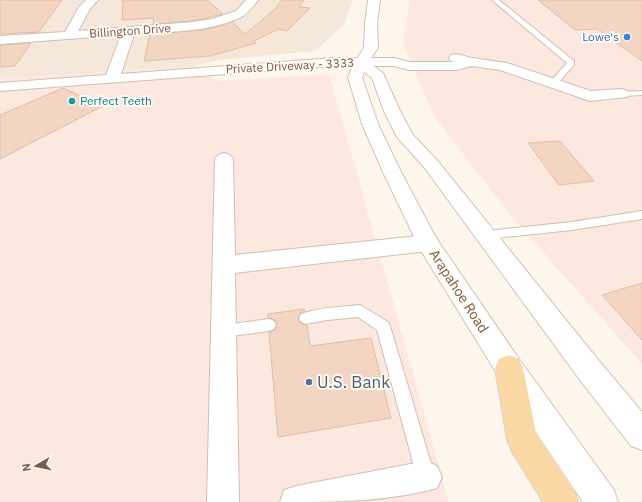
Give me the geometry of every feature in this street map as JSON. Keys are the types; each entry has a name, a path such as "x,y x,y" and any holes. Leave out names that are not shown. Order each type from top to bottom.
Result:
{"main road":[{"path":"509,368 522,439 562,502"}],"street":[{"path":"69,35 92,0"},
{"name":"Billington Drive","path":"0,40 192,26 215,22 240,14 252,0"},
{"name":"Arapahoe Road","path":"374,0 371,23 371,48 361,63 355,78 370,124 392,172 428,243 509,368 602,502"},
{"path":"112,79 129,31"},
{"name":"Private Driveway - 3333","path":"0,87 334,62 394,62 409,66 457,66 471,62 502,66 554,82 590,96 622,94"},
{"path":"361,63 378,76 392,111 406,137 430,163 451,192 487,235 590,371 642,435"},
{"path":"223,502 224,159"},
{"path":"224,265 428,243"},
{"path":"296,502 426,476"}],"lane":[{"path":"495,0 571,63 554,82"},
{"path":"622,94 642,93"},
{"path":"487,235 572,226 642,215"},
{"path":"306,318 327,314 360,311 383,326 426,476"},
{"path":"224,331 269,325"}],"shaded area":[{"path":"0,0 353,0 344,24 315,51 219,60 195,66 0,79"},
{"path":"410,0 642,0 642,364 511,216 434,116 403,43"},
{"path":"195,66 216,81 329,74 449,502 0,502 0,79"}],"building":[{"path":"0,0 62,0 39,32 0,34"},
{"path":"123,0 207,0 223,14 193,21 153,24 154,18 122,20"},
{"path":"282,0 304,0 299,7 310,8 287,31 278,29 254,41 256,43 210,56 144,61 150,34 204,30 232,22 245,34 274,10"},
{"name":"Lowe's","path":"538,0 642,0 642,61 597,29 575,30"},
{"path":"31,43 15,66 0,67 0,45"},
{"path":"63,88 103,106 0,159 0,115"},
{"path":"560,141 594,181 559,185 528,143"},
{"path":"642,283 642,340 602,295"},
{"path":"304,309 305,311 300,313 298,319 300,323 307,325 310,346 371,338 391,418 278,437 269,332 275,330 277,324 275,320 268,318 268,314"}],"place":[{"name":"Lowe's","path":"627,37"},
{"name":"Perfect Teeth","path":"72,101"},
{"name":"U.S. Bank","path":"309,382"}]}
